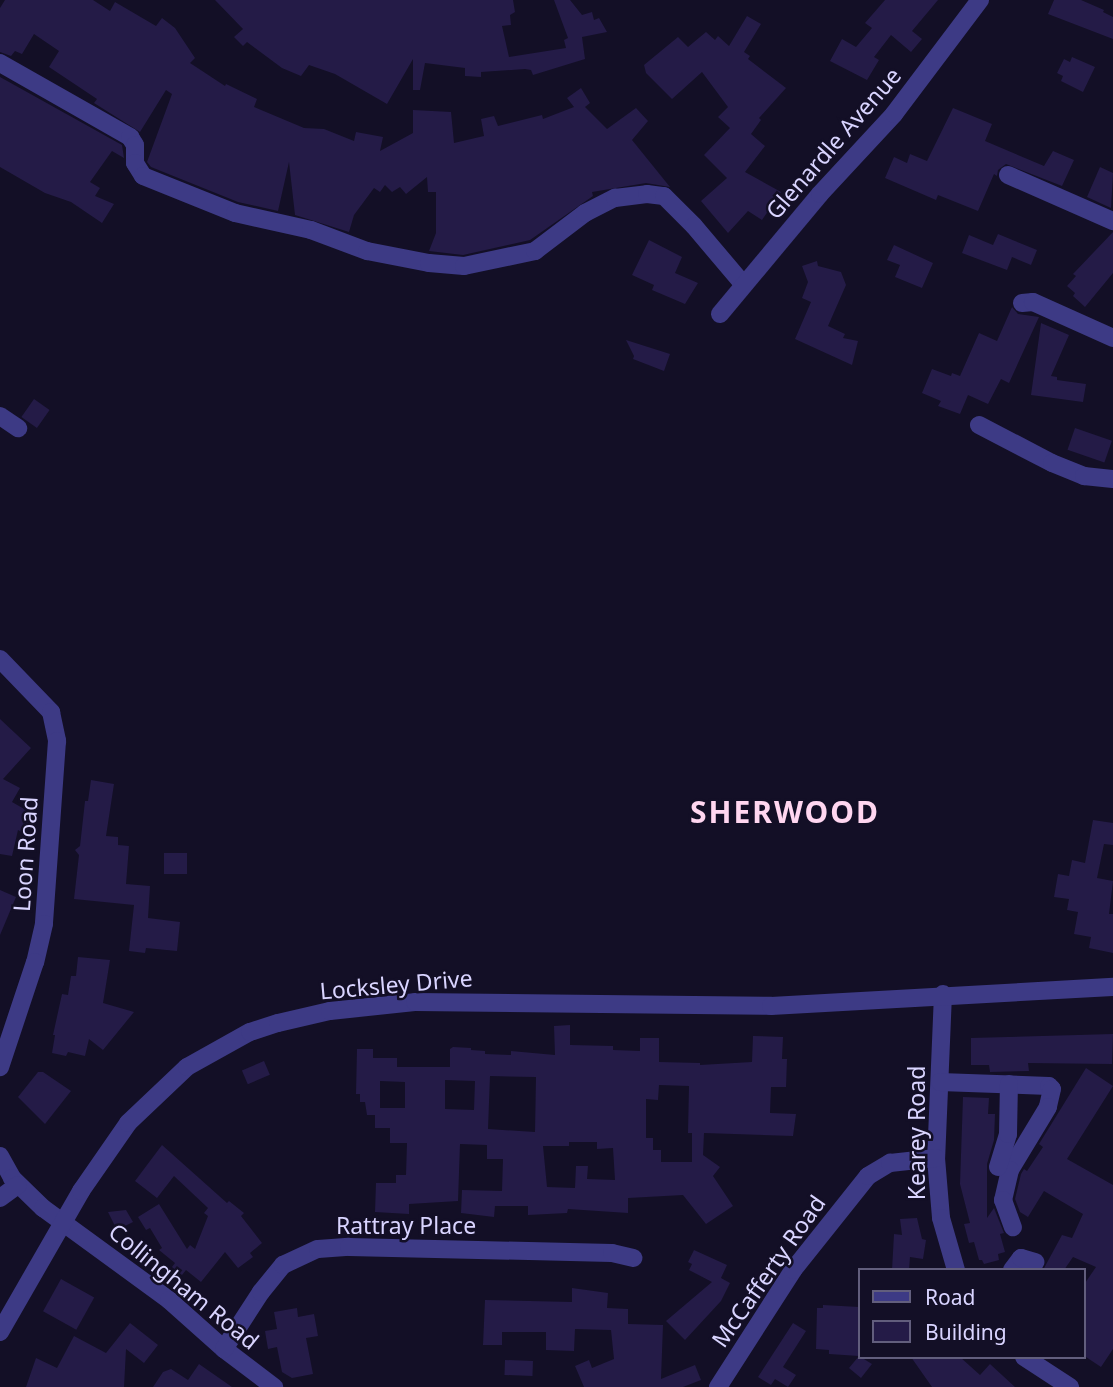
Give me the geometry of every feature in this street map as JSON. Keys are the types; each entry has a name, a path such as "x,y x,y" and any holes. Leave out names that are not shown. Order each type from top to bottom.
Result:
{"street":[{"name":"Glenardle Avenue","path":"720,314 743,284 894,114 981,0"},
{"path":"0,64 130,138 135,145 135,163 143,176 235,213 311,230 367,251 447,266 464,266 535,251 585,213 615,198 647,194 664,197 686,217 743,284"},
{"path":"1008,176 1113,221"},
{"path":"1022,303 1033,302 1113,338"},
{"path":"0,416 18,428"},
{"path":"979,425 1084,476 1113,479"},
{"name":"Loon Road","path":"0,659 51,712 57,741 44,924 35,962 0,1067"},
{"name":"Locksley Drive","path":"0,1330 105,1153 155,1095 187,1068 221,1047 250,1032 278,1023 330,1011 415,1002 771,1006 943,994 1113,987"},
{"name":"Kearey Road","path":"943,994 936,1158 941,1218 955,1268"},
{"path":"940,1082 1049,1086 1053,1093 1010,1170 1003,1200 1013,1227"},
{"path":"998,1167 1008,1134 1009,1084"},
{"path":"0,1156 18,1185 62,1224"},
{"name":"McCafferty Road","path":"718,1387 793,1270 868,1176 890,1163 936,1158"},
{"path":"0,1198 18,1185"},
{"name":"Collingham Road","path":"62,1224 169,1300 224,1349 274,1387"},
{"name":"Rattray Place","path":"224,1349 261,1292 283,1265 318,1249 349,1247 611,1253 633,1258"},
{"path":"1014,1268 1021,1258 1035,1262"},
{"path":"1027,1359 1070,1387"}],"building":[{"path":"5,0 93,0 110,11 115,2 156,26 162,18 175,28 195,58 190,63 225,86 226,84 257,99 254,107 304,128 324,129 354,141 356,132 383,137 380,151 413,133 413,110 451,112 454,143 484,136 481,119 494,116 498,126 542,115 543,119 574,107 567,98 581,88 590,103 585,107 607,129 636,108 648,121 632,140 670,187 646,183 592,192 593,196 530,240 463,255 429,251 436,233 436,192 428,192 427,177 406,194 400,187 392,192 385,185 380,192 374,188 354,215 349,232 295,215 289,162 278,211 238,202 151,167 147,162 172,94 166,90 140,132 94,103 97,99 49,67 59,51 34,34 22,54 15,51 11,56 0,52 0,8"},
{"path":"215,0 513,0 515,12 510,15 511,25 502,26 509,57 566,48 564,40 568,38 554,0 570,0 582,15 592,12 594,20 599,18 607,32 582,37 585,59 533,75 531,70 525,69 481,72 481,77 465,76 465,68 425,63 420,90 413,90 413,59 387,104 335,74 309,65 301,76 282,68 247,42 243,46 234,37 243,29"},
{"path":"885,0 938,0 912,31 922,39 911,52 891,35 874,57 879,60 867,80 830,61 842,39 856,47 872,28 865,23"},
{"path":"1054,0 1081,0 1104,10 1103,12 1113,17 1113,39 1048,14"},
{"path":"747,16 761,24 744,52 750,56 748,59 786,88 759,118 761,120 751,134 765,146 745,172 781,192 762,220 748,211 728,233 701,201 727,178 704,155 730,128 718,117 728,107 702,72 672,99 646,73 644,65 678,37 688,47 706,32 715,40 718,36 729,46"},
{"path":"1072,57 1095,67 1083,92 1061,81 1063,76 1057,73 1064,59 1070,62"},
{"path":"0,77 122,145 124,158 112,151 90,182 100,188 95,196 114,204 102,223 71,202 45,193 0,167"},
{"path":"953,108 992,124 985,141 1044,166 1053,151 1074,160 1062,186 1006,164 998,170 997,176 994,174 978,211 938,195 936,200 885,178 894,157 907,163 910,154 927,161"},
{"path":"1100,167 1113,173 1111,208 1087,197"},
{"path":"1113,232 1113,273 1085,307 1067,286 1076,276 1073,274"},
{"path":"998,234 1037,250 1031,265 1012,257 1007,270 962,253 969,235 993,245"},
{"path":"649,240 682,257 675,273 698,283 685,304 652,290 654,285 632,275"},
{"path":"894,245 933,263 922,288 895,277 900,265 887,260"},
{"path":"817,261 818,266 841,272 846,285 828,326 845,334 843,338 858,341 852,365 795,339 811,302 802,298 808,282 802,266"},
{"path":"1012,307 1018,314 1039,317 1009,383 1001,379 988,404 968,395 960,414 938,406 941,401 922,393 932,369 951,376 952,373 960,376 979,333 997,341"},
{"path":"1041,323 1069,335 1051,376 1057,377 1057,380 1086,384 1083,402 1031,395"},
{"path":"626,340 670,354 664,371 633,359"},
{"path":"34,399 50,410 37,428 21,417"},
{"path":"1075,428 1112,441 1104,462 1068,450"},
{"path":"0,719 31,748 3,779 20,788 12,802 33,814 23,833 18,830 12,856 0,854"},
{"path":"91,780 114,784 106,836 118,837 118,845 129,846 126,884 150,886 148,918 180,922 177,951 146,948 145,953 129,951 134,905 74,899 79,855 75,850 80,846 85,801 88,801"},
{"path":"1093,820 1113,823 1113,845 1104,844 1097,878 1113,881 1109,914 1113,914 1113,953 1089,948 1091,937 1074,934 1078,912 1067,910 1069,899 1054,897 1058,874 1069,876 1072,860 1085,863"},
{"path":"164,853 187,853 187,874 164,874"},
{"path":"0,890 16,897 0,935"},
{"path":"78,957 110,960 103,1003 134,1012 103,1050 89,1039 85,1056 68,1052 66,1056 52,1053 53,1035 62,994 68,995 71,976 76,976"},
{"path":"570,1025 570,1045 613,1046 613,1050 640,1051 640,1038 659,1038 659,1062 700,1065 752,1062 753,1036 783,1037 782,1059 787,1059 786,1087 771,1087 770,1113 796,1114 793,1136 704,1133 703,1155 720,1167 713,1176 733,1206 706,1224 683,1195 628,1198 628,1213 568,1209 567,1213 528,1215 528,1206 495,1206 494,1217 461,1213 462,1190 502,1191 503,1159 487,1159 487,1145 460,1144 458,1201 409,1204 409,1214 375,1212 376,1183 396,1183 396,1175 406,1175 407,1143 390,1143 390,1128 375,1128 375,1115 367,1115 365,1102 360,1102 360,1094 356,1094 357,1049 373,1049 373,1058 397,1058 397,1067 450,1067 450,1049 453,1047 485,1051 485,1054 511,1055 511,1051 555,1055 554,1026","holes":["490,1076 536,1077 535,1132 488,1129","445,1080 475,1081 474,1110 445,1109","380,1081 405,1082 405,1108 380,1108","659,1085 689,1086 688,1133 692,1133 692,1162 661,1162 661,1150 653,1150 653,1138 646,1138 646,1099 658,1100","597,1142 597,1149 613,1148 615,1180 587,1179 588,1166 576,1166 575,1188 547,1187 543,1146"]},
{"path":"1113,1034 1112,1064 1028,1063 1029,1071 990,1072 989,1065 971,1065 971,1038"},
{"path":"264,1061 270,1075 248,1084 242,1070"},
{"path":"1086,1068 1113,1086 1067,1159 1113,1185 1113,1349 1101,1367 1085,1356 1085,1283 1096,1267 1073,1257 1065,1268 1044,1268 1062,1235 1072,1238 1083,1214 1044,1191 1028,1217 1020,1212 1015,1199 1021,1174 1024,1169 1027,1171 1043,1147 1039,1144"},
{"path":"38,1072 43,1072 71,1091 45,1124 18,1097"},
{"path":"963,1097 989,1098 988,1114 995,1114 994,1140 987,1164 987,1218 994,1208 1004,1233 1000,1234 1005,1252 998,1254 999,1260 984,1264 979,1260 974,1242 969,1243 964,1224 970,1223 960,1184"},
{"path":"162,1145 227,1203 229,1201 244,1213 241,1216 262,1243 250,1253 253,1257 238,1268 225,1252 201,1282 186,1270 182,1275 172,1267 175,1263 159,1250 162,1248 150,1228 146,1230 138,1217 159,1204 187,1249 190,1245 195,1249 208,1216 204,1213 208,1208 174,1176 157,1198 135,1181"},
{"path":"126,1210 133,1222 117,1230 108,1212"},
{"path":"917,1218 922,1239 926,1240 923,1259 910,1257 909,1268 892,1268 894,1234 902,1235 900,1219"},
{"path":"694,1250 727,1265 721,1278 730,1283 721,1301 685,1340 666,1321 712,1282 689,1270 692,1264 688,1262"},
{"path":"61,1279 94,1297 76,1330 43,1311"},
{"path":"572,1288 608,1293 607,1308 628,1309 628,1324 663,1325 661,1379 695,1365 701,1380 683,1387 584,1387 575,1366 589,1360 592,1368 614,1359 611,1330 575,1329 574,1351 546,1350 546,1332 502,1332 502,1345 483,1345 485,1300 572,1302"},
{"path":"823,1305 858,1307 858,1356 829,1354 829,1350 816,1349 817,1308 823,1308"},
{"path":"297,1308 298,1317 314,1314 318,1336 306,1338 313,1374 292,1378 282,1372 277,1347 268,1349 265,1331 277,1329 274,1312"},
{"path":"130,1323 158,1345 144,1363 126,1349 124,1387 26,1387 36,1358 57,1368 74,1336 106,1353"},
{"path":"793,1323 806,1331 783,1367 796,1375 788,1387 775,1379 771,1385 758,1377"},
{"path":"858,1357 872,1364 861,1378 849,1368"},
{"path":"912,1359 962,1359 980,1375 990,1364 1015,1387 932,1387"},
{"path":"505,1360 533,1361 532,1376 504,1375"},
{"path":"199,1364 232,1387 153,1387 163,1372 171,1369 188,1380"}],"district":[{"name":"SHERWOOD","path":"785,812"}]}
